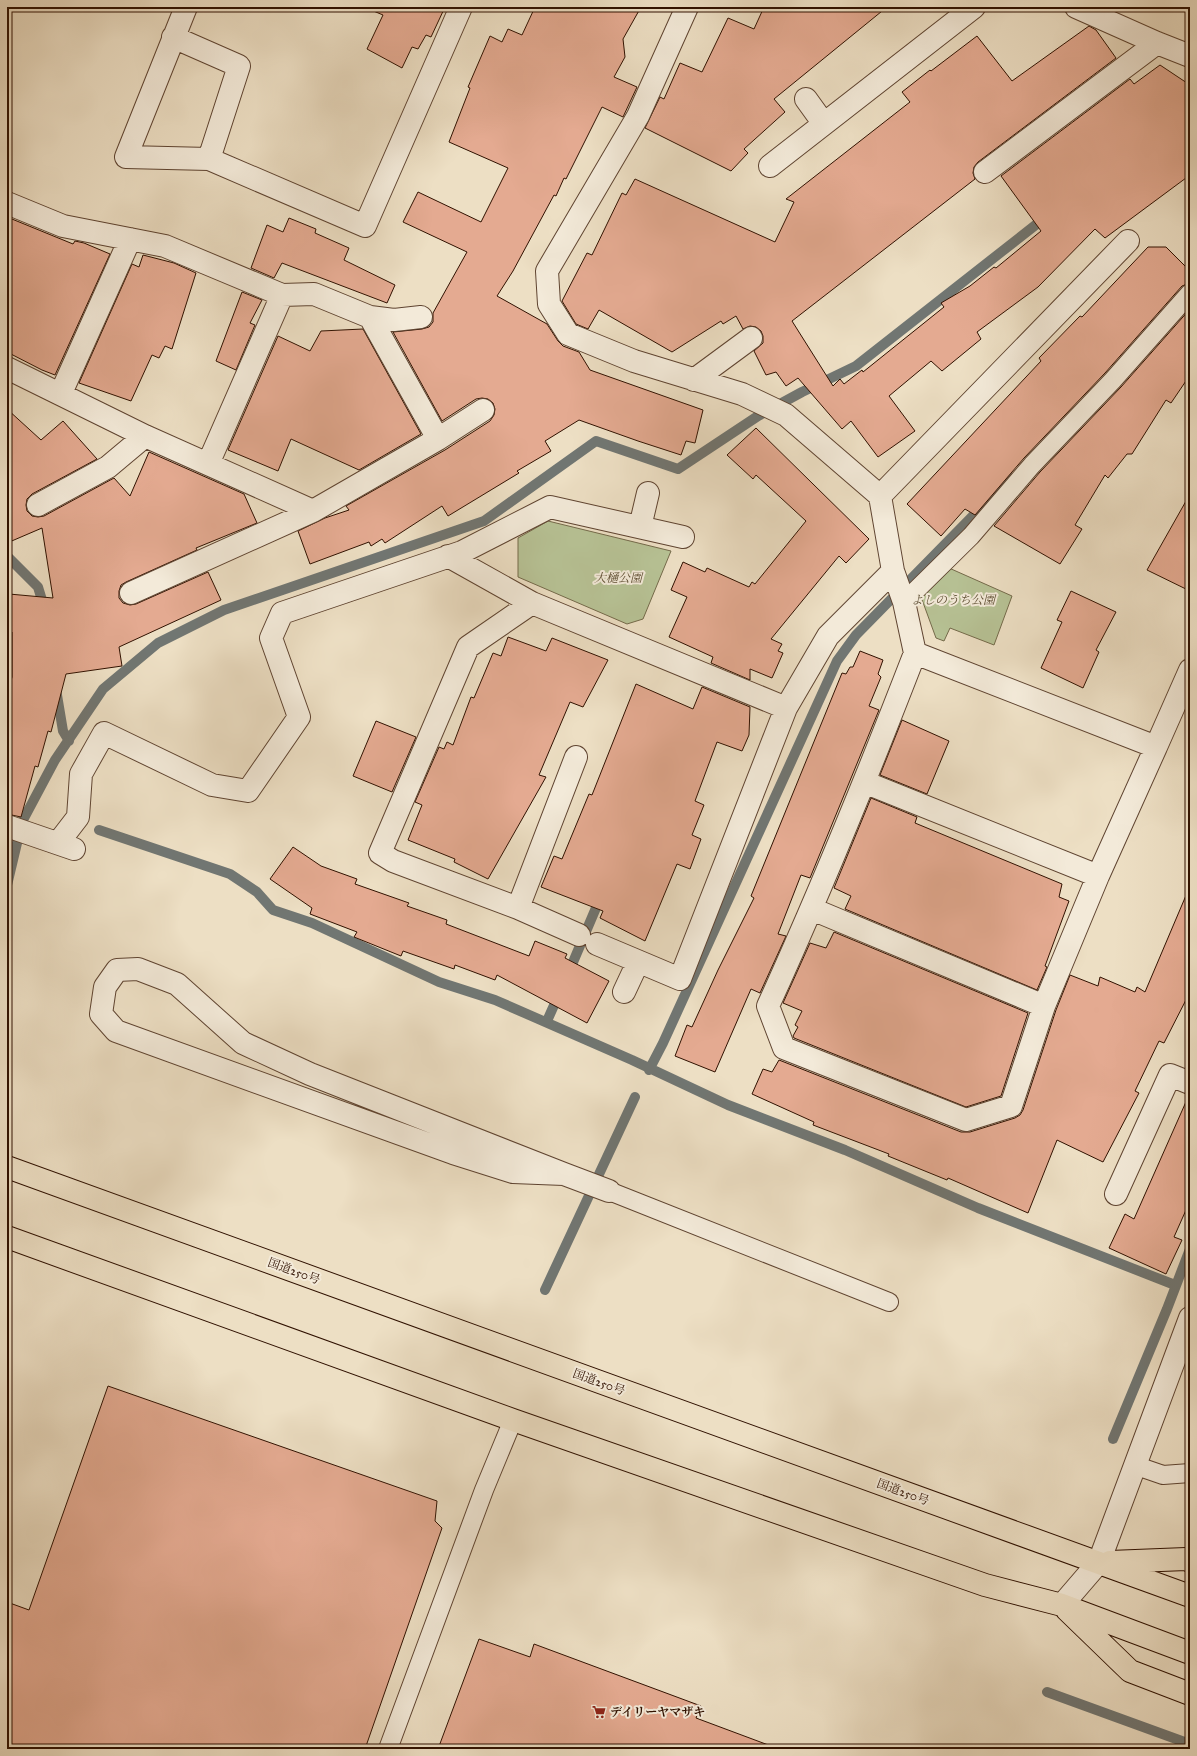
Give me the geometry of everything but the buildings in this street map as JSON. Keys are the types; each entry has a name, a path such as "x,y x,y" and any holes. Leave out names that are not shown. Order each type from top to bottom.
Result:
{"highway":[{"name":"国道250号","path":"7,1167 1190,1596"},
{"path":"7,1237 513,1420 985,1585 1062,1605 1190,1653"},
{"path":"1099,1562 1186,1559 1190,1561"},
{"path":"1062,1605 1130,1671 1190,1694"}],"street":[{"path":"186,7 126,157 209,159 365,226 461,7"},
{"path":"687,7 638,116 547,271 549,304 568,334 634,361 742,394 786,415 880,496 899,588 915,653 812,909 768,1006 784,1048 966,1120 1011,1106 1044,1006 1098,876 1190,670"},
{"path":"770,166 974,7"},
{"path":"1076,7 1157,44 1190,56"},
{"path":"173,37 238,66 209,159"},
{"path":"985,172 1157,44"},
{"path":"806,99 824,124"},
{"path":"7,203 62,226 165,246 282,295 314,294 370,317 394,320 421,317"},
{"path":"60,393 130,239"},
{"path":"880,496 1128,241"},
{"path":"208,464 282,295"},
{"path":"370,317 438,438"},
{"path":"694,380 751,338"},
{"path":"7,368 145,436 313,511"},
{"path":"131,593 313,511 483,410"},
{"path":"38,505 108,467 145,436"},
{"path":"640,527 648,493"},
{"path":"15,829 66,846 78,817 81,774 104,733 212,785 248,792 299,717 271,638 282,613 462,552 550,507 683,537"},
{"path":"448,556 532,603 786,708"},
{"path":"532,603 468,647 380,853 392,861 518,908 638,962 680,979 786,708 828,636 899,588"},
{"path":"915,653 1156,747"},
{"path":"518,908 576,757"},
{"path":"864,782 1098,876"},
{"path":"812,909 1044,1006"},
{"path":"624,992 638,962"},
{"path":"564,1174 513,1172 468,1158 116,1031 101,1014 104,987 116,970 138,969 177,984 243,1043 310,1074 609,1191"},
{"path":"1116,1194 1170,1075 1190,1083"},
{"path":"1062,1605 1099,1562 1190,1318"}],"lane":[{"path":"899,588 971,536 1032,465 1113,380 1190,293"},
{"path":"609,1191 889,1302"},
{"path":"388,1749 484,1490 513,1420"},
{"path":"1134,1465 1163,1475 1190,1473"}],"green space":[{"name":"大樋公園","path":"548,521 671,551 643,619 627,624 518,577 518,538"},
{"name":"よしのうち公園","path":"940,564 1012,596 994,645 950,628 944,641 936,638 917,586"}],"waterway":[{"path":"7,885 22,822 55,760 103,689 158,643 224,610 484,521 596,441 678,469 758,416 802,392 856,366 1047,216"},
{"path":"649,1070 663,1043 837,661 856,635 1010,478"},
{"path":"7,556 38,587 45,610"},
{"path":"56,689 63,731 69,741"},
{"path":"99,830 230,874 257,892 273,910 312,923 439,982 495,1000 632,1060 728,1105 845,1150 978,1208 1175,1285"},
{"path":"568,974 601,896"},
{"path":"547,1021 559,994"},
{"path":"545,1290 635,1097"},
{"path":"1113,1439 1167,1309 1190,1249"},
{"path":"1047,1692 1190,1744"}],"place":[{"name":"デイリーヤマザキ","path":"599,1712"}]}
